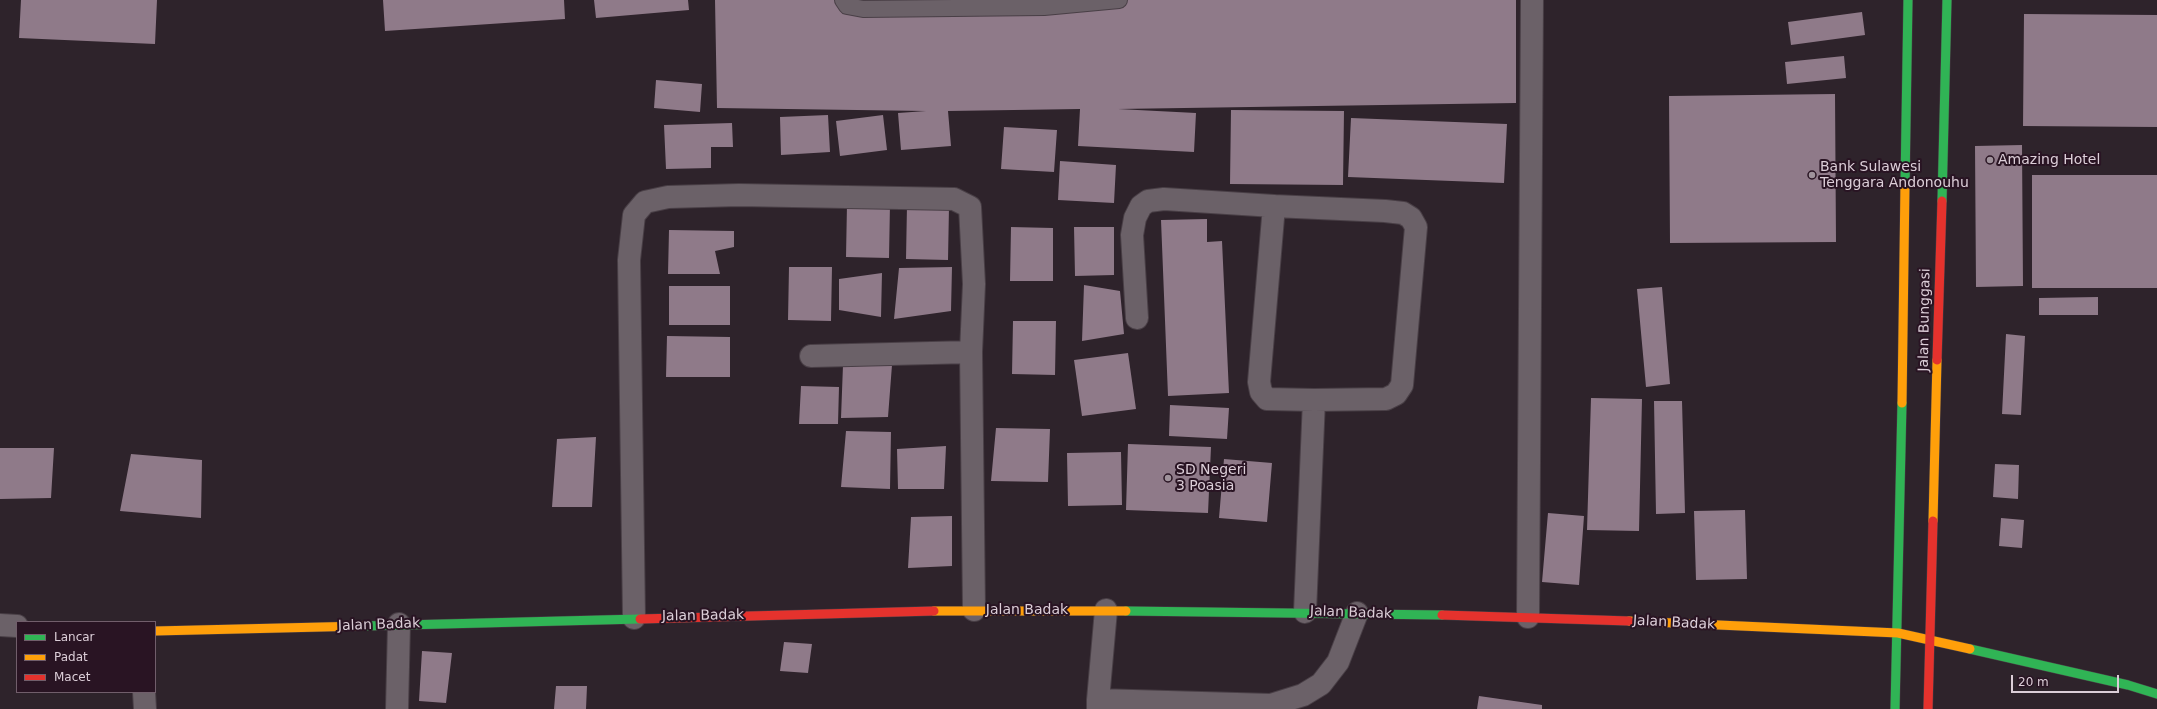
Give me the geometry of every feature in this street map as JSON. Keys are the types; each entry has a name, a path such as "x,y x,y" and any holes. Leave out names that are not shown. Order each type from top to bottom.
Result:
{"main road":[{"name":"Jalan Bunggasi","path":"1894,709 1898,633 1908,0"},
{"name":"Jalan Bunggasi","path":"1928,709 1947,0"},
{"name":"Jalan Badak","path":"156,631 974,610 1305,612 1528,617 1898,633 2128,685 2157,694"}],"street":[{"path":"1528,617 1532,0"},
{"path":"634,618 629,260 634,215 640,206 645,202 668,197 739,195 954,198 963,202 970,208 974,284 971,352 974,610"},
{"path":"1137,318 1132,234 1135,218 1141,206 1148,201 1164,199 1403,213 1411,218 1416,227 1402,385 1396,394 1386,399 1271,400 1264,396 1260,388 1274,206"},
{"path":"811,356 971,352"},
{"path":"1305,612 1314,400"},
{"path":"1106,610 1098,705 1271,705 1303,695 1321,684 1338,662 1357,614"},
{"path":"397,709 399,624"},
{"path":"0,625 16,626"},
{"path":"144,693 145,709"}],"lane":[{"path":"843,0 847,6 863,9 1044,8 1119,0"}],"building":[{"path":"21,0 157,0 155,44 19,38"},
{"path":"383,0 564,0 565,19 385,31"},
{"path":"594,0 688,0 689,10 596,18"},
{"path":"715,0 1516,0 1516,103 1118,109 1196,113 1194,152 1078,146 1080,109 948,111 951,146 901,150 898,113 926,111 717,108"},
{"path":"1862,12 1865,35 1791,45 1788,22"},
{"path":"2024,14 2157,15 2157,127 2023,126"},
{"path":"1844,56 1846,78 1787,84 1785,62"},
{"path":"656,80 702,84 700,112 654,108"},
{"path":"1835,94 1836,242 1670,243 1669,96"},
{"path":"1231,110 1344,111 1343,185 1230,184"},
{"path":"828,115 830,152 781,155 780,117"},
{"path":"883,115 887,150 840,156 836,121"},
{"path":"1351,118 1507,124 1504,183 1348,177"},
{"path":"732,123 733,147 711,147 711,168 666,169 664,125"},
{"path":"1004,127 1057,130 1054,172 1001,169"},
{"path":"2022,145 2023,286 1976,287 1975,146"},
{"path":"1060,161 1116,165 1114,203 1058,200"},
{"path":"2032,175 2157,175 2157,288 2032,288"},
{"path":"847,204 890,204 889,258 846,257"},
{"path":"907,205 949,207 948,260 906,259"},
{"path":"1207,219 1207,242 1222,241 1229,393 1168,396 1161,220"},
{"path":"1011,227 1053,228 1053,281 1010,281"},
{"path":"1074,227 1114,227 1114,275 1075,276"},
{"path":"669,230 734,231 734,247 715,251 720,274 668,274"},
{"path":"789,267 832,267 831,321 788,320"},
{"path":"952,267 951,311 894,319 899,268"},
{"path":"882,273 881,317 839,310 839,279"},
{"path":"1084,285 1120,291 1124,334 1082,341"},
{"path":"669,286 730,286 730,325 669,325"},
{"path":"1662,287 1670,384 1646,387 1637,289"},
{"path":"2098,297 2098,315 2039,315 2039,298"},
{"path":"1013,321 1056,321 1055,375 1012,374"},
{"path":"2006,334 2025,336 2021,415 2002,414"},
{"path":"667,336 730,337 730,377 666,377"},
{"path":"1128,353 1136,409 1082,416 1074,360"},
{"path":"843,365 892,365 888,417 841,418"},
{"path":"801,386 839,387 838,424 799,424"},
{"path":"1591,398 1642,399 1639,531 1587,530"},
{"path":"1654,401 1682,401 1685,513 1656,514"},
{"path":"1170,405 1229,408 1227,439 1169,436"},
{"path":"996,428 1050,429 1048,482 991,481"},
{"path":"846,431 891,432 890,489 841,487"},
{"path":"596,437 592,507 552,507 557,439"},
{"name":"SD Negeri 3 Poasia","path":"1128,444 1211,447 1208,513 1126,510"},
{"path":"946,446 944,489 898,489 897,449"},
{"path":"0,448 54,448 51,498 0,499"},
{"path":"1121,452 1122,505 1068,506 1067,453"},
{"path":"131,454 202,460 201,518 120,511"},
{"path":"1224,459 1272,463 1267,522 1219,518"},
{"path":"1995,464 2019,465 2018,499 1993,497"},
{"path":"1745,510 1747,579 1696,580 1694,511"},
{"path":"1548,513 1584,516 1579,585 1542,582"},
{"path":"952,516 952,566 908,568 911,517"},
{"path":"2001,518 2024,520 2022,548 1999,546"},
{"path":"784,642 812,644 808,673 780,671"},
{"path":"422,651 452,653 446,703 419,701"},
{"path":"556,686 587,686 586,709 554,709"},
{"path":"1479,696 1542,705 1542,709 1477,709"}],"traffic: fast":[{"path":"1905,184 1908,0"},
{"path":"1942,201 1947,0"},
{"path":"1895,709 1902,403"},
{"path":"1126,611 1442,615"},
{"path":"364,626 640,619"},
{"path":"1970,649 2128,685 2157,694"}],"traffic: slow":[{"path":"1902,403 1905,184"},
{"path":"1933,521 1937,360"},
{"path":"934,611 1126,611"},
{"path":"1629,621 1898,633 1970,649"},
{"path":"156,631 364,626"}],"traffic: jam":[{"path":"1937,360 1942,201"},
{"path":"1928,709 1933,521"},
{"path":"640,619 934,611"},
{"path":"1442,615 1629,621"}],"place":[{"name":"Amazing Hotel","path":"1990,160"},
{"name":"Bank Sulawesi Tenggara Andonouhu","path":"1812,175"},
{"name":"SD Negeri 3 Poasia","path":"1168,478"}]}
